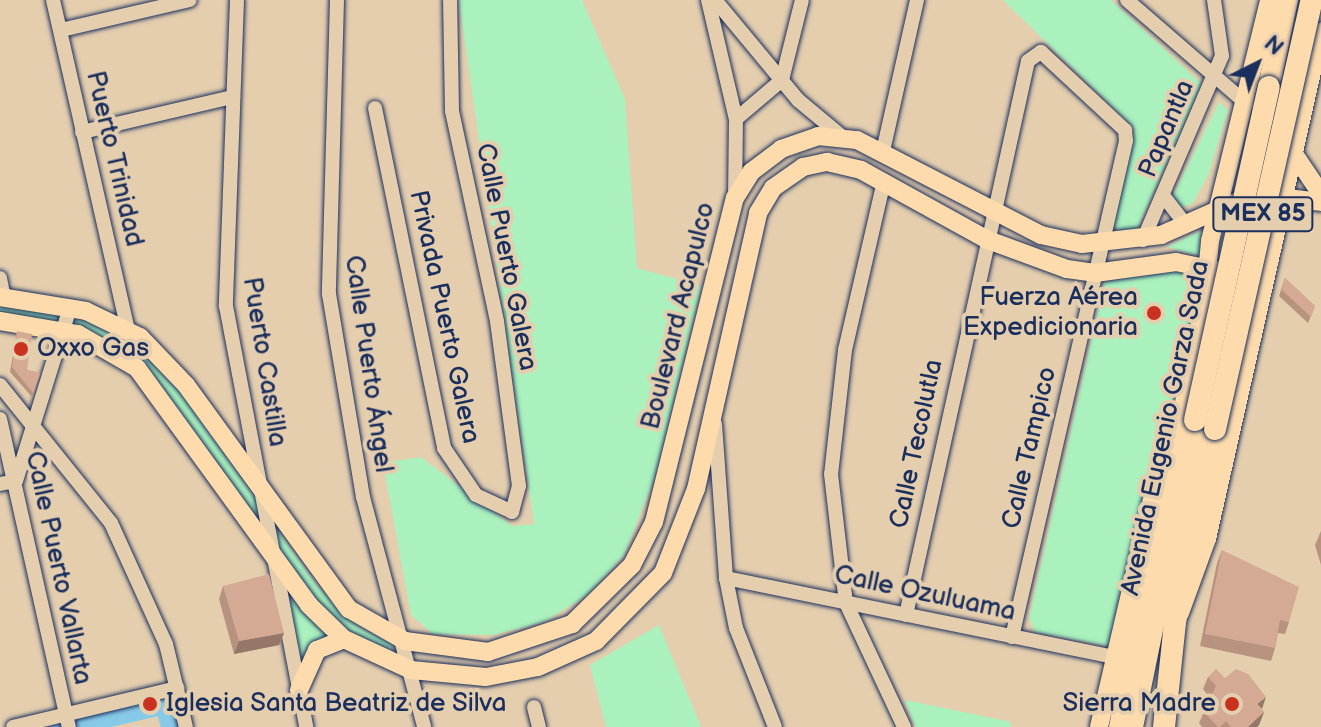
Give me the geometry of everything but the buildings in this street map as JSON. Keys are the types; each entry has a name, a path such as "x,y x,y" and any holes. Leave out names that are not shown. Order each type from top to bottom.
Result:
{"highway":[{"name":"Avenida Eugenio Garza Sada","path":"1164,727 1175,622 1205,424 1287,0"},
{"name":"Avenida Eugenio Garza Sada","path":"1129,727 1312,0"}],"main road":[{"path":"1099,727 1114,657 1169,457 1204,305 1219,208 1269,0"},
{"path":"1175,622 1194,588 1280,214 1313,96 1321,32"},
{"path":"1188,223 1244,111"},
{"path":"840,135 883,151 1041,235 1104,246 1143,240 1243,198 1286,193 1321,202"},
{"name":"Boulevard Acapulco","path":"405,641 438,650 505,650 556,632 587,614 632,565 654,522 735,198 759,165 793,143 840,135"},
{"path":"1237,143 1263,167 1294,163"},
{"path":"759,165 793,173 827,162 884,181 988,240 1049,265 1095,273 1176,262 1243,276 1269,262"},
{"path":"1294,163 1321,194"},
{"name":"Boulevard Acapulco","path":"411,670 444,676 538,667 596,641 631,613 674,553 714,415 758,213 793,173"},
{"path":"1243,198 1280,214"},
{"path":"2,297 70,308 128,329 186,385 340,600 405,641"},
{"path":"1204,305 1236,298 1257,318"},
{"path":"0,321 63,331 126,359 164,404 269,548 344,639 411,670"},
{"path":"164,404 186,385"},
{"path":"1129,727 1169,457"},
{"path":"299,690 317,650 344,639"}],"street":[{"name":"Puerto Trinidad","path":"53,0 128,329"},
{"path":"61,30 190,0"},
{"name":"Puerto Castilla","path":"237,0 226,306 269,548 306,727"},
{"name":"Calle Puerto Ángel","path":"337,0 329,294 363,497 405,641 424,727"},
{"name":"Calle Puerto Galera","path":"450,0 452,111 497,321 519,486 516,507 503,514"},
{"path":"708,0 736,119 735,198"},
{"path":"715,0 782,80 840,135"},
{"path":"736,119 782,80 802,0"},
{"path":"883,151 917,0"},
{"path":"1127,0 1214,79 1244,111"},
{"name":"Papantla","path":"1143,240 1165,198 1222,56 1214,0"},
{"name":"Calle Tecolutla","path":"906,615 988,240 992,209 1035,52 1051,56 1125,130"},
{"path":"82,132 233,97"},
{"name":"Privada Puerto Galera","path":"375,108 444,448 464,483 503,514"},
{"name":"Calle Tampico","path":"1012,637 1095,273 1104,246 1125,130"},
{"path":"737,150 759,165"},
{"path":"884,181 832,424 846,603 904,727"},
{"name":"Papantla","path":"1165,198 1188,223"},
{"path":"0,278 2,297"},
{"path":"0,484 16,481 36,426 70,308"},
{"path":"0,385 111,523 150,603 186,727"},
{"path":"714,415 726,578 736,628 775,727"},
{"name":"Calle Puerto Vallarta","path":"0,419 68,721"},
{"name":"Calle Ozuluama","path":"726,578 1114,657"},
{"path":"13,727 68,721 177,688"},
{"path":"534,707 539,727"}],"green space":[{"path":"459,0 582,0 625,99 637,268 701,286 655,477 624,555 588,595 544,622 493,635 433,634 411,615 383,463 421,457 512,526 534,524"},
{"path":"1003,0 1111,0 1201,83 1136,232 1121,234 1113,224 1135,129"},
{"path":"1219,102 1228,110 1209,173 1193,203 1179,209 1173,196"},
{"path":"1203,232 1200,256 1167,247 1195,233"},
{"path":"1179,264 1201,282 1186,373 1154,462 1109,646 1035,632 1029,618 1104,283"},
{"path":"0,300 115,328 161,365 318,587 362,629 394,644 388,655 331,634 297,664 276,551 132,357 70,326 0,314"},
{"path":"659,625 701,727 606,727 590,665"},
{"path":"905,700 1011,722 1010,727 915,727"}],"waterway":[{"path":"62,727 166,703 172,727"}],"place":[{"name":"Fuerza Aérea Expedicionaria","path":"1154,313"},
{"name":"Oxxo Gas","path":"21,349"},
{"name":"Iglesia Santa Beatriz de Silva","path":"150,704"},
{"name":"Sierra Madre","path":"1232,704"}]}
